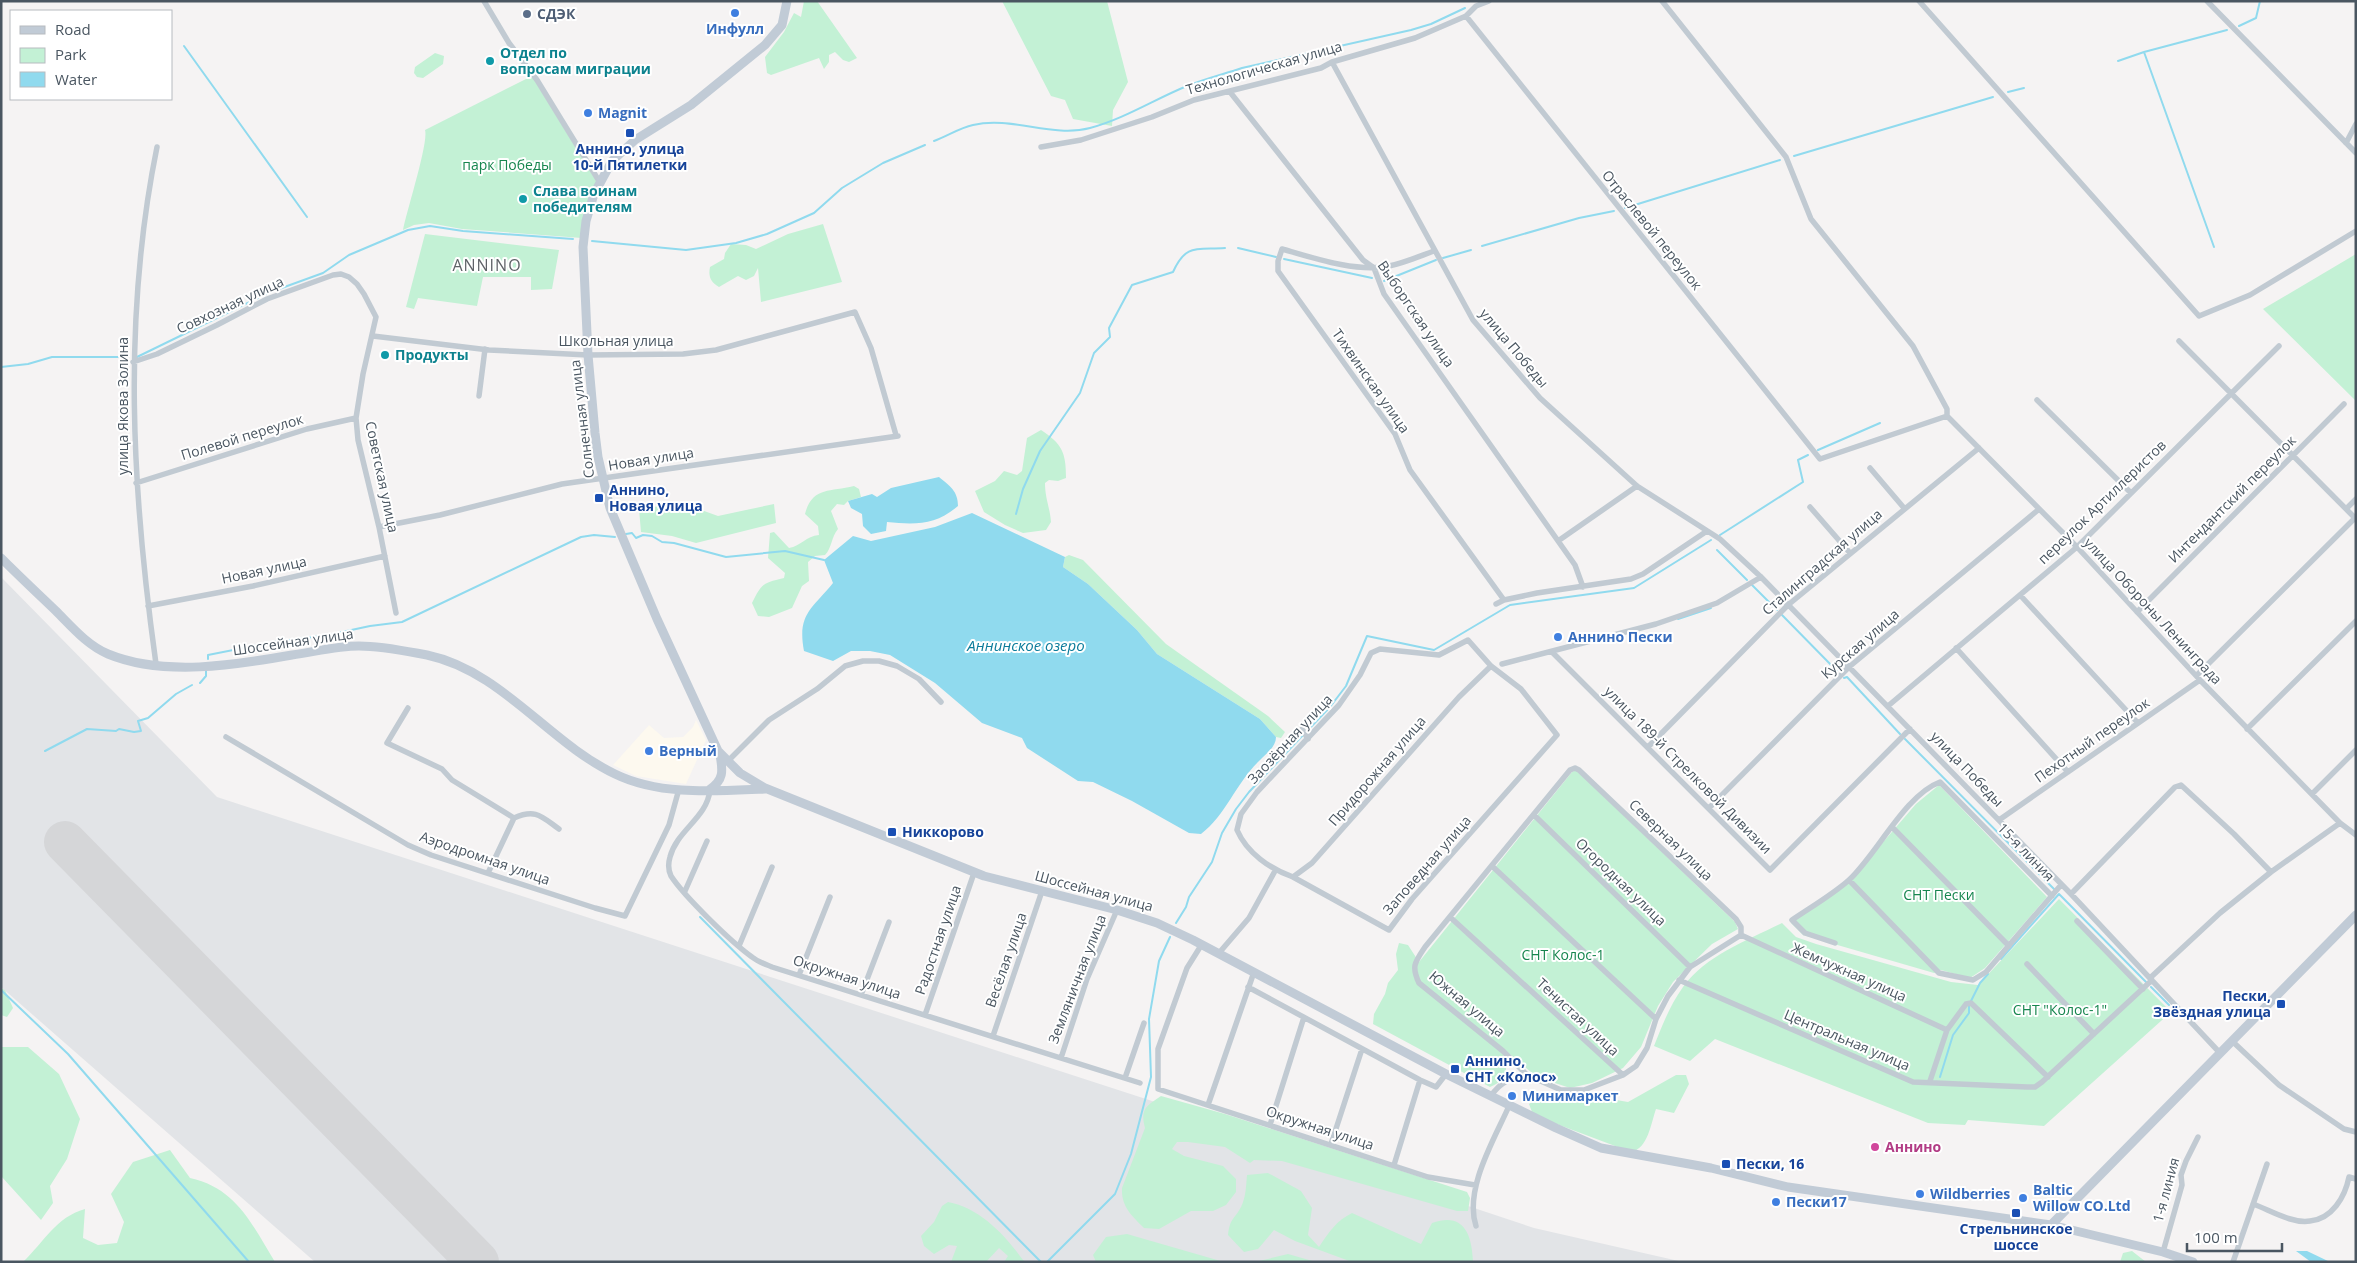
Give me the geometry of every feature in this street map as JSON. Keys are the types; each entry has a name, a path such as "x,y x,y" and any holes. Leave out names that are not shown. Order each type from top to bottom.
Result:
{"main road":[{"name":"Солнечная улица","path":"719,752 630,558 610,508 602,479 598,458 588,355 583,247 589,210 599,181 612,161 635,140 676,116 765,45 782,25 787,1"},
{"name":"Шоссейная улица","path":"1,558 83,638 107,653 132,661 196,667 226,666 359,646 429,656 458,665 489,681 588,759 616,775 659,788 709,790 765,788"},
{"name":"Шоссейная улица","path":"719,752 740,773 765,788 974,873 1117,910 1157,923 1202,944 1446,1074 1586,1142 1616,1152 1711,1168 1788,1187 2052,1225 2163,1252 2193,1262"},
{"path":"709,790 717,784 723,770 719,752"},
{"path":"2052,1225 2356,915"}],"street":[{"path":"484,1 509,43 537,80 599,181"},
{"name":"Технологическая улица","path":"1041,147 1081,140 1152,117 1194,100 1321,68 1332,62 1415,38 1466,16 1476,6 1489,1"},
{"path":"1662,1 1786,157 1811,219 1913,346 1947,410 1948,416"},
{"path":"1919,1 2199,316 2250,295 2356,231"},
{"path":"2207,1 2356,153"},
{"name":"Отраслевой переулок","path":"1466,16 1820,459 1948,416"},
{"name":"улица Победы","path":"1332,62 1473,320 1540,398 1637,486 1720,539 1761,577 2071,894 2220,1052"},
{"name":"Выборгская улица","path":"1230,92 1363,260 1374,268 1384,294 1575,565 1583,587"},
{"path":"2346,143 2356,124"},
{"name":"улица Якова Золина","path":"156,664 148,606 136,483 133,362 140,255 157,147"},
{"name":"Тихвинская улица","path":"1374,268 1323,260 1282,249 1278,261 1278,271 1395,434 1410,470 1504,600"},
{"path":"1374,268 1390,266 1434,251"},
{"name":"Совхозная улица","path":"133,362 157,354 267,299 334,275 341,274 349,277 357,284 376,318"},
{"name":"Школьная улица","path":"373,336 485,349 588,355 683,354 716,350 855,312 871,348 898,436"},
{"name":"Советская улица","path":"376,318 363,374 356,418 358,440 379,527 396,613"},
{"path":"2178,341 2356,518"},
{"name":"переулок Артиллеристов","path":"1888,706 2077,547 2279,346"},
{"path":"479,396 485,349"},
{"path":"2037,400 2131,493"},
{"name":"Интендантский переулок","path":"2137,612 2344,404"},
{"name":"улица Обороны Ленинграда","path":"1948,416 2038,510 2077,547 2198,678 2340,823 2356,835"},
{"name":"Полевой переулок","path":"136,483 307,429 356,418"},
{"name":"Новая улица","path":"379,527 440,515 562,484 898,436"},
{"name":"Сталинградская улица","path":"1648,747 1788,605 1979,448"},
{"path":"1870,468 1904,508"},
{"path":"1558,541 1637,486"},
{"path":"2346,509 2356,499"},
{"path":"1810,507 1850,553"},
{"name":"Курская улица","path":"1708,808 1849,667 2038,510"},
{"name":"Пехотный переулок","path":"1999,820 2138,723 2198,678 2356,518"},
{"path":"1496,604 1504,600 1631,580 1707,531"},
{"name":"Новая улица","path":"148,606 254,586 385,556"},
{"path":"1502,664 1553,653 1656,624 1717,603 1761,577"},
{"path":"2020,595 2138,723"},
{"path":"2247,728 2356,621"},
{"name":"Заозёрная улица","path":"1275,871 1241,838 1237,830 1241,814 1257,792 1339,705 1360,675 1371,653 1380,649 1439,655 1468,640 1491,666"},
{"path":"1956,648 2068,772"},
{"name":"улица 189-й Стрелковой Дивизии","path":"1553,653 1770,870 1910,729"},
{"path":"727,762 769,720 817,688 845,666 863,661 879,660 897,666 919,679 940,702"},
{"name":"Заповедная улица","path":"1293,877 1389,930 1412,899 1557,735 1521,689 1491,666"},
{"name":"Придорожная улица","path":"1293,877 1312,863 1459,697 1491,666"},
{"path":"408,708 387,743 442,769 452,780 514,818"},
{"path":"1302,730 1307,738"},
{"name":"Аэродромная улица","path":"226,737 395,838 431,855 595,908 626,916 669,825 679,789"},
{"path":"2312,794 2356,750"},
{"name":"Северная улица","path":"1534,815 1570,770 1575,768 1580,770 1736,919 1741,927 1741,935"},
{"name":"15-я линия","path":"1892,828 1913,802 1931,785 1940,782 2052,896"},
{"path":"2071,894 2175,787 2181,785 2207,808 2271,872"},
{"name":"Окружная улица","path":"709,790 706,807 690,823 675,844 668,866 670,875 739,946 760,962 1140,1083"},
{"path":"488,873 514,818 527,812 538,814 559,829"},
{"path":"1450,917 1534,815"},
{"name":"Огородная улица","path":"1534,815 1690,967"},
{"name":"Центральная улица","path":"1680,980 1913,1082 1930,1081 2035,1087 2143,989 2220,913 2271,872 2340,823"},
{"path":"1835,943 1805,933 1792,920 1849,880 1892,828 2009,946"},
{"path":"685,891 707,841"},
{"path":"1492,866 1656,1019"},
{"path":"739,946 772,867"},
{"path":"1219,953 1249,918 1275,871 1293,877"},
{"name":"Радостная улица","path":"925,1015 974,873"},
{"path":"1849,880 1939,973 1973,980 1986,972 2061,885"},
{"name":"Весёлая улица","path":"993,1036 1042,891"},
{"path":"799,975 830,896"},
{"name":"Земляничная улица","path":"1061,1058 1087,979 1117,910"},
{"name":"Южная улица","path":"1450,917 1415,962 1414,972 1419,983 1503,1051 1527,1075"},
{"name":"Тенистая улица","path":"1450,917 1623,1075"},
{"path":"2077,921 2143,989"},
{"path":"861,995 889,922"},
{"path":"1491,1096 1496,1088 1508,1079 1527,1075 1561,1090 1584,1090 1623,1075 1636,1066 1647,1048 1656,1019 1668,996 1690,967 1741,935"},
{"name":"Жемчужная улица","path":"1741,935 1947,1030"},
{"name":"Окружная улица","path":"1202,944 1187,968 1158,1049 1158,1089 1446,1182 1475,1186"},
{"path":"2027,964 2094,1034"},
{"path":"1208,1105 1254,972"},
{"path":"1248,987 1420,1080 1436,1087 1446,1074"},
{"path":"1930,1081 1947,1030 1966,1004 1970,1003 2048,1077"},
{"path":"1270,1125 1304,1017"},
{"path":"1125,1078 1144,1023"},
{"path":"2232,1041 2279,1085 2344,1129 2355,1130"},
{"path":"1331,1144 1362,1049"},
{"path":"1394,1165 1420,1080"},
{"path":"1476,1226 1472,1207 1475,1186 1509,1106"},
{"name":"1-я линия","path":"2163,1252 2182,1185 2181,1175 2198,1137"},
{"path":"2233,1262 2267,1164"},
{"path":"2253,1204 2295,1220 2310,1221 2334,1209 2342,1199 2349,1177 2356,1179"}],"shaded area":[{"path":"1,577 217,797 1149,1100 1534,1228 1683,1262 315,1262 1,987"},
{"path":"696,720 706,740 686,784 636,776 613,765 649,725 664,738 683,737 693,727"}],"green space":[{"path":"804,1 817,1 857,58 849,62 843,60 835,52 829,55 829,62 824,69 819,58 771,75 767,73 765,57 784,32 794,13 801,17"},
{"path":"1002,1 1107,1 1128,82 1113,110 1112,126 1073,119 1065,100 1051,96"},
{"path":"435,53 444,56 443,64 423,78 417,77 414,73 415,67"},
{"name":"парк Победы","path":"532,76 597,182 582,238 462,229 429,223 414,225 403,230 421,162 425,130"},
{"path":"823,224 842,282 761,302 758,268 754,276 746,280 738,276 719,287 711,279 709,274 710,267 724,259 725,253 731,244 746,245 756,249 788,234"},
{"path":"425,234 559,250 552,289 531,290 531,277 483,277 477,306 418,298 414,309 406,307"},
{"path":"2356,254 2356,401 2263,309"},
{"path":"1041,430 1058,444 1064,455 1066,478 1058,481 1049,480 1045,483 1051,522 1046,530 1023,533 984,512 975,491 995,481 1004,471 1017,475 1022,471 1027,438"},
{"path":"854,486 859,489 861,497 848,501 844,505 837,504 831,511 838,529 825,555 815,556 808,562 809,581 802,586 792,608 769,617 758,616 752,603 758,591 767,583 784,578 785,573 768,558 770,533 774,532 789,548 819,535 818,526 805,514 812,499 829,490"},
{"path":"682,503 718,516 774,504 776,523 696,543 672,536 641,532 639,509"},
{"path":"1069,555 1083,560 1166,644 1268,716 1285,732 1281,738 1276,737 1260,719 1157,654 1137,630 1088,584 1063,567 1065,557"},
{"name":"СНТ Колос-1","path":"1576,770 1735,922 1738,929 1712,944 1673,982 1658,1006 1641,1047 1623,1068 1592,1083 1570,1088 1537,1077 1501,1047 1506,1065 1505,1075 1490,1087 1373,1024 1374,1014 1385,994 1388,983 1398,970 1396,954 1399,943 1408,945 1419,962 1572,772"},
{"name":"СНТ Пески","path":"1939,785 2047,897 1985,968 1970,978 1941,970 1934,973 1803,935 1791,923 1847,884 1916,804"},
{"name":"СНТ \"Колос-1\"","path":"2059,899 2171,1012 2044,1126 1968,1120 1965,1125 1928,1123 1715,1039 1690,1061 1654,1046 1674,1001 1692,976 1728,949 1782,923 1796,937 1816,944 1951,982 1978,985"},
{"path":"1,988 5,990 13,1008 7,1017 1,1015"},
{"path":"1,1047 28,1047 59,1074 80,1119 67,1159 50,1186 53,1203 41,1220 1,1176"},
{"path":"1676,1075 1686,1075 1689,1084 1674,1113 1656,1109 1645,1141 1637,1150 1631,1152 1554,1123 1532,1112 1529,1104 1538,1097 1562,1094 1584,1099 1599,1097 1628,1102"},
{"path":"1161,1096 1225,1114 1467,1192 1470,1198 1468,1211 1457,1211 1282,1161 1254,1160 1250,1163 1225,1147 1177,1142 1172,1149 1184,1156 1223,1166 1236,1179 1236,1192 1226,1205 1213,1211 1191,1211 1159,1229 1144,1228 1125,1206 1122,1188 1145,1128 1144,1112 1148,1106"},
{"path":"170,1150 190,1178 206,1183 231,1199 250,1221 275,1262 23,1262 58,1224 85,1209 83,1238 98,1245 117,1243 124,1222 111,1194 133,1162"},
{"path":"1268,1173 1301,1191 1312,1208 1308,1235 1319,1247 1337,1223 1352,1213 1421,1244 1432,1223 1451,1220 1458,1223 1468,1234 1471,1242 1473,1262 1352,1262 1295,1241 1274,1230 1258,1249 1244,1252 1228,1235 1230,1225 1243,1203 1247,1175"},
{"path":"948,1202 960,1205 981,1216 1000,1232 1026,1262 1004,1262 1008,1256 999,1248 986,1262 951,1262 957,1246 949,1245 934,1254 924,1246 921,1236 934,1222 942,1206"},
{"path":"1127,1234 1224,1262 1096,1262 1093,1255 1106,1237"},
{"path":"2132,1251 2146,1262 2120,1262 2123,1253"},
{"path":"1288,1254 1316,1262 1255,1262"}],"water":[{"path":"939,477 950,486 957,496 958,506 934,520 916,523 887,522 886,531 871,534 863,526 862,514 851,508 848,501 872,494 877,497 891,488"},
{"name":"Аннинское озеро","path":"972,513 1065,557 1063,567 1088,584 1137,630 1157,654 1260,719 1276,737 1272,747 1244,779 1217,818 1201,834 1189,833 1132,801 1093,782 1078,781 1027,748 1022,738 982,723 935,683 890,655 870,651 851,651 833,661 804,651 802,639 805,620 813,606 833,583 824,560 853,536 871,541 935,527"},
{"path":"2296,1251 2307,1251 2330,1262 2311,1262"}],"waterway":[{"path":"2239,26 2256,18 2260,1"},
{"path":"934,141 968,126 988,123 1061,130 1090,128 1127,114 1187,86 1242,68 1411,30 1431,24 1465,8"},
{"path":"2118,61 2144,52 2227,30"},
{"path":"184,46 307,217"},
{"path":"2144,52 2214,247"},
{"path":"2008,92 2024,88"},
{"path":"1794,156 1993,97"},
{"path":"592,241 686,250 736,243 767,234 814,213 842,188 883,163 925,145"},
{"path":"1625,208 1780,160"},
{"path":"1482,246 1579,218 1614,211"},
{"path":"137,357 268,293 323,273 349,255 408,230 430,226 463,231 573,239"},
{"path":"1016,514 1023,489 1040,451 1080,393 1094,353 1110,337 1109,328 1132,285 1173,272 1183,256 1193,250 1225,248"},
{"path":"1238,248 1276,257"},
{"path":"1443,258 1471,250"},
{"path":"1284,259 1372,278"},
{"path":"1384,281 1436,260"},
{"path":"1,367 28,364 52,357 128,357"},
{"path":"1818,450 1880,423"},
{"path":"1720,535 1803,482 1798,460 1808,455"},
{"path":"626,534 632,533 636,538 643,535 652,536 662,542 674,543 726,557 785,551 824,560"},
{"path":"208,659 208,655 274,642 402,622 581,537 594,535 615,537"},
{"path":"1306,732 1330,707 1346,686 1367,636 1434,650 1510,605 1634,588 1711,540"},
{"path":"1717,550 1747,580"},
{"path":"1752,585 1777,610"},
{"path":"1678,619 1711,608"},
{"path":"1781,614 1837,671"},
{"path":"200,683 206,676 206,671"},
{"path":"1844,678 1847,677 1900,734"},
{"path":"45,751 87,729 141,731 138,721 148,718 176,694 192,685"},
{"path":"1176,923 1186,907 1189,897 1212,862 1222,833 1236,809 1249,792 1303,735"},
{"path":"1905,739 2054,889"},
{"path":"2001,959 2059,894 2146,982"},
{"path":"700,917 1041,1262"},
{"path":"1047,1262 1115,1194 1131,1154 1151,1077 1149,1019 1159,961 1170,937"},
{"path":"1971,1001 1980,983 1988,974"},
{"path":"2151,987 2169,1005"},
{"path":"1,990 68,1054 249,1262"},
{"path":"1940,1077 1953,1035 1969,1013 1969,1006"}],"runway":[{"path":"65,842 478,1262"}],"place":[{"name":"Инфулл","path":"735,13"},
{"name":"СДЭК","path":"527,14"},
{"name":"Отдел по вопросам миграции","path":"490,61"},
{"name":"Magnit","path":"588,113"},
{"name":"Аннино, улица 10-й Пятилетки","path":"630,133"},
{"name":"Слава воинам победителям","path":"523,199"},
{"name":"Продукты","path":"385,355"},
{"name":"Аннино, Новая улица","path":"599,498"},
{"name":"Аннино Пески","path":"1558,637"},
{"name":"Верный","path":"649,751"},
{"name":"Никкорово","path":"892,832"},
{"name":"Пески, Звёздная улица","path":"2281,1004"},
{"name":"Аннино, СНТ «Колос»","path":"1455,1069"},
{"name":"Минимаркет","path":"1512,1096"},
{"name":"Аннино","path":"1875,1147"},
{"name":"Пески, 16","path":"1726,1164"},
{"name":"Wildberries","path":"1920,1194"},
{"name":"Baltic Willow CO.Ltd","path":"2023,1198"},
{"name":"Пески17","path":"1776,1202"},
{"name":"Стрельнинское шоссе","path":"2016,1213"}],"district":[{"name":"ANNINO","path":"487,265"}]}
